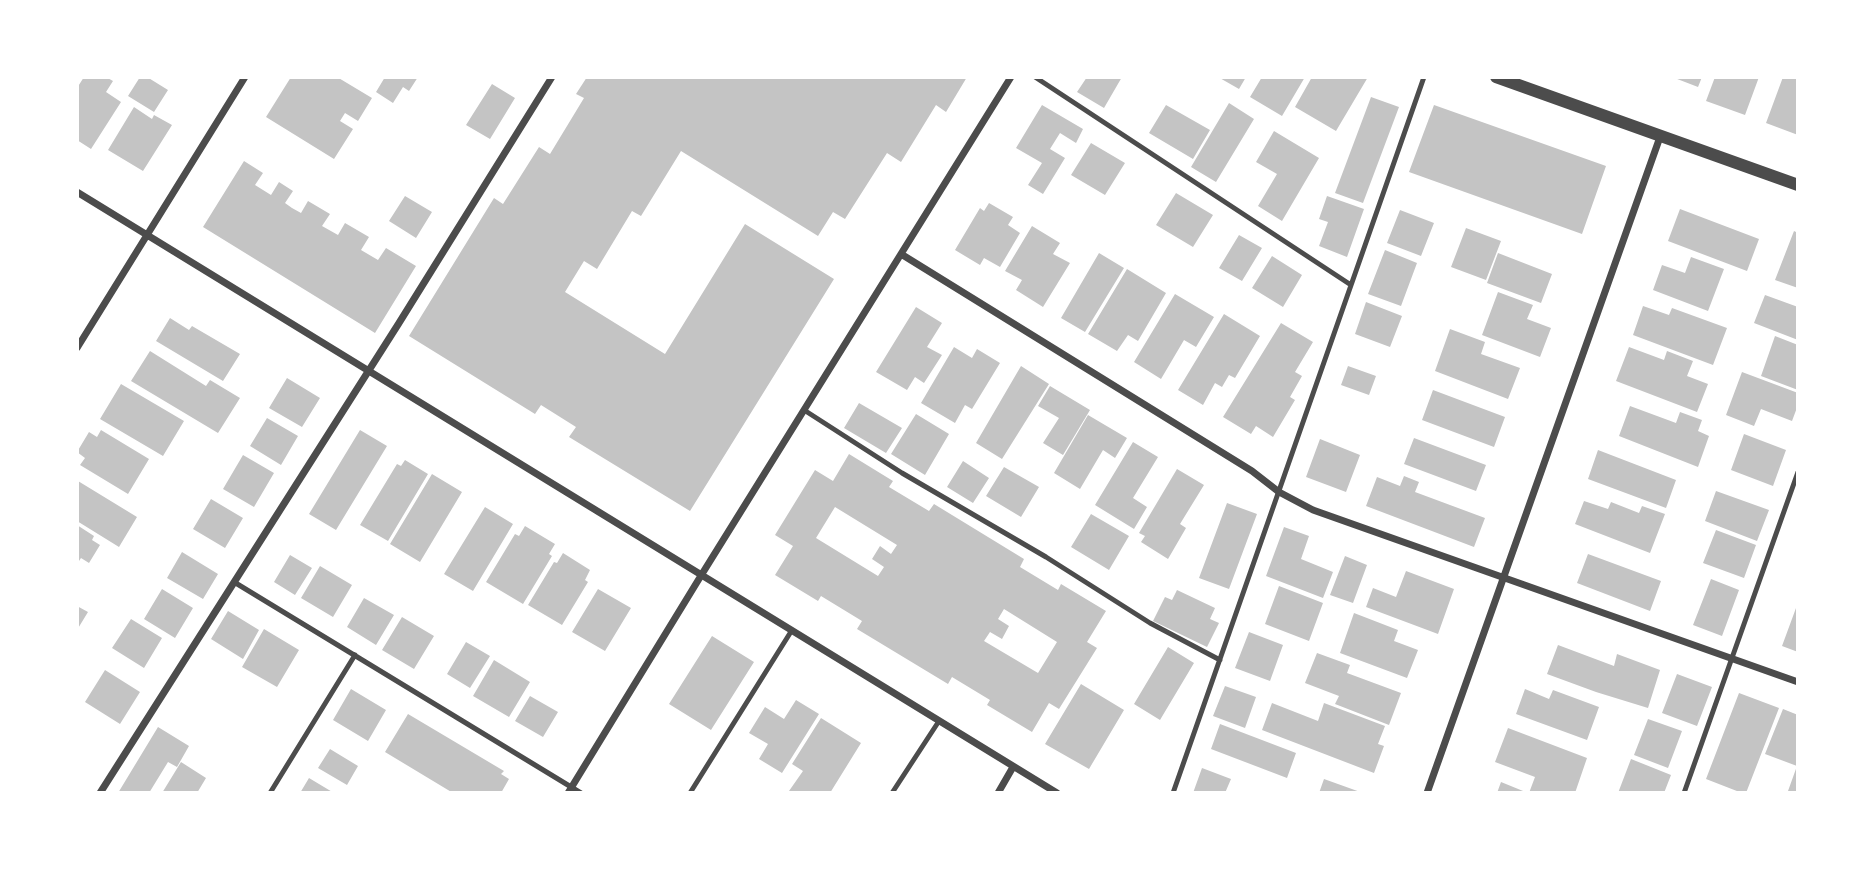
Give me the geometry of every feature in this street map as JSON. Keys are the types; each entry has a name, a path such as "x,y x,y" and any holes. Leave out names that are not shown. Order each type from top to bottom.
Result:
{"street":[{"path":"77,348 245,77"},
{"path":"100,793 369,371 552,77"},
{"path":"570,790 1011,77"},
{"path":"1496,77 1798,185"},
{"path":"1427,793 1660,136"},
{"path":"77,192 1057,793"},
{"path":"901,254 1252,471 1279,492 1313,510 1798,682"},
{"path":"998,793 1013,767"}],"lane":[{"path":"1035,77 1351,285"},
{"path":"1173,793 1424,77"},
{"path":"804,410 902,473 1046,557 1150,623 1220,660"},
{"path":"1684,793 1798,472"},
{"path":"234,583 355,655 570,790 581,793"},
{"path":"690,793 792,630"},
{"path":"270,793 355,655"},
{"path":"892,793 939,721"}],"building":[{"path":"84,77 106,77 113,81 106,92 121,102 91,149 77,140 77,88"},
{"path":"140,77 147,77 168,90 154,112 128,96"},
{"path":"291,77 337,77 372,98 358,121 345,113 340,121 353,129 334,159 266,117"},
{"path":"385,77 418,77 409,91 403,87 393,103 376,92"},
{"path":"587,77 967,77 946,112 936,105 901,162 887,153 845,219 833,212 818,236 681,151 641,216 632,211 597,269 584,261 565,292 665,354 745,224 834,279 690,511 569,437 576,427 541,405 535,414 409,336 494,198 503,204 539,147 550,154 584,98 576,94"},
{"path":"1087,77 1122,77 1104,108 1077,92"},
{"path":"1218,77 1246,77 1239,89"},
{"path":"1262,77 1305,77 1282,116 1250,97"},
{"path":"1312,77 1368,77 1336,131 1295,107"},
{"path":"1672,77 1702,77 1698,87"},
{"path":"1715,77 1759,77 1745,115 1706,101"},
{"path":"1783,77 1798,78 1798,135 1766,123"},
{"path":"492,84 515,98 490,139 466,125"},
{"path":"1371,97 1399,107 1363,203 1335,193"},
{"path":"1229,103 1254,119 1216,182 1191,167"},
{"path":"1042,105 1083,129 1076,143 1060,133 1050,149 1065,158 1043,194 1028,185 1042,163 1016,148"},
{"path":"1166,105 1210,130 1193,159 1149,133"},
{"path":"1434,105 1606,166 1582,234 1409,172"},
{"path":"134,107 152,119 154,115 172,125 143,171 108,150"},
{"path":"1274,131 1319,158 1282,221 1258,206 1277,174 1256,162"},
{"path":"1091,143 1125,163 1105,195 1071,175"},
{"path":"244,161 263,173 255,185 271,195 279,182 293,191 285,203 292,208 301,213 308,201 330,214 322,226 338,235 345,223 369,237 361,250 378,260 386,248 416,266 375,333 203,227"},
{"path":"1176,193 1213,215 1193,247 1156,225"},
{"path":"405,196 432,212 416,238 389,221"},
{"path":"1327,196 1364,209 1347,257 1319,246 1328,222 1319,219"},
{"path":"989,203 1013,217 1008,225 1020,233 1000,267 984,258 980,265 955,250 980,208 984,211"},
{"path":"1680,209 1759,239 1747,271 1668,241"},
{"path":"1400,210 1434,223 1421,256 1387,243"},
{"path":"1032,226 1060,243 1053,254 1070,263 1043,307 1016,290 1022,280 1005,271"},
{"path":"1466,228 1501,241 1486,280 1451,267"},
{"path":"1794,231 1798,233 1798,288 1775,280"},
{"path":"1239,235 1262,248 1242,281 1219,268"},
{"path":"1385,250 1417,263 1401,306 1368,294"},
{"path":"1099,253 1124,268 1085,332 1061,318"},
{"path":"1498,253 1552,274 1541,303 1487,283"},
{"path":"1272,256 1302,275 1283,307 1252,288"},
{"path":"1691,257 1724,269 1708,311 1653,290 1662,265 1685,273"},
{"path":"1127,269 1166,293 1138,341 1128,335 1117,351 1088,334"},
{"path":"1498,292 1533,305 1527,319 1551,328 1540,357 1482,335"},
{"path":"1175,294 1214,317 1196,347 1184,340 1161,379 1134,362"},
{"path":"1765,295 1798,307 1798,340 1754,323"},
{"path":"1366,302 1402,316 1390,347 1355,334"},
{"path":"1643,306 1669,315 1672,308 1727,328 1713,365 1633,335"},
{"path":"916,307 942,323 927,347 942,355 924,383 915,377 907,390 876,372"},
{"path":"1224,314 1260,336 1235,378 1229,375 1222,387 1215,383 1203,405 1178,390"},
{"path":"170,318 189,330 192,326 240,354 223,381 156,341"},
{"path":"1281,323 1313,342 1295,372 1302,376 1290,397 1295,400 1273,437 1256,426 1251,434 1223,417"},
{"path":"1450,329 1485,342 1481,354 1520,368 1508,399 1435,371"},
{"path":"1775,336 1798,345 1798,390 1761,376"},
{"path":"954,347 972,358 977,349 1000,363 972,409 965,405 955,423 921,403"},
{"path":"1629,347 1664,360 1667,351 1693,361 1687,376 1708,384 1697,412 1616,381"},
{"path":"150,351 206,386 210,380 240,398 218,433 131,381"},
{"path":"1021,366 1049,384 1002,459 976,443"},
{"path":"1348,366 1376,376 1369,395 1341,385"},
{"path":"1742,372 1798,393 1798,405 1792,421 1761,409 1754,426 1726,415"},
{"path":"287,378 320,398 302,427 269,408"},
{"path":"121,384 184,421 163,456 100,419"},
{"path":"1050,386 1090,410 1063,455 1043,443 1059,418 1038,406"},
{"path":"1433,390 1505,417 1494,447 1422,420"},
{"path":"859,403 902,428 886,453 844,428"},
{"path":"1630,406 1676,423 1680,412 1702,420 1698,431 1709,436 1698,467 1619,436"},
{"path":"916,414 949,434 925,475 891,454"},
{"path":"1088,415 1127,438 1115,458 1103,450 1080,489 1054,473"},
{"path":"267,418 298,436 281,465 250,446"},
{"path":"101,430 149,459 128,494 80,465 85,458 77,452 89,432 97,437"},
{"path":"360,430 387,446 336,530 309,514"},
{"path":"1744,434 1786,450 1773,486 1731,470"},
{"path":"1414,438 1486,465 1476,491 1404,464"},
{"path":"1320,439 1360,455 1346,492 1306,477"},
{"path":"1133,442 1158,457 1133,498 1147,507 1134,529 1095,505"},
{"path":"1598,450 1676,480 1666,508 1588,479"},
{"path":"849,454 893,481 889,487 929,511 934,504 1024,559 1020,567 1058,590 1061,584 1106,611 1087,642 1097,648 1059,709 1049,703 1032,732 987,705 990,700 952,677 948,684 857,629 862,621 821,596 818,601 775,575 793,546 775,535 815,470 833,481","holes":["835,507 897,545 891,554 880,546 872,559 884,567 878,576 816,538","1004,609 1057,642 1038,673 984,641 990,632 1002,639 1009,626 998,619"]},
{"path":"243,455 274,473 254,507 223,489"},
{"path":"405,460 428,474 388,541 360,525 397,464 401,466"},
{"path":"963,461 989,478 973,503 947,487"},
{"path":"1004,467 1039,487 1021,517 986,496"},
{"path":"1177,469 1204,485 1180,524 1186,528 1168,559 1141,542 1145,536 1139,533"},
{"path":"432,474 462,492 420,562 390,544"},
{"path":"1404,476 1419,482 1415,492 1485,518 1474,547 1366,506 1377,477 1400,486"},
{"path":"78,481 137,517 119,547 77,521"},
{"path":"1716,491 1769,510 1757,541 1705,521"},
{"path":"211,499 243,518 225,548 193,529"},
{"path":"1584,501 1608,509 1611,502 1639,513 1642,506 1665,514 1650,553 1575,524"},
{"path":"1227,503 1257,514 1229,589 1199,578"},
{"path":"485,507 513,524 473,591 444,574"},
{"path":"1091,514 1129,536 1109,570 1071,547"},
{"path":"77,525 94,536 92,540 100,545 89,563 81,558 77,564"},
{"path":"525,526 555,544 549,554 552,556 523,604 486,582 515,534 519,536"},
{"path":"1284,527 1309,536 1301,559 1333,572 1323,598 1266,576"},
{"path":"1716,530 1756,545 1744,578 1703,563"},
{"path":"182,552 218,574 203,599 167,578"},
{"path":"563,553 590,570 585,580 588,582 562,625 528,605 554,562 557,563"},
{"path":"1588,554 1661,581 1650,611 1577,583"},
{"path":"290,555 312,568 295,595 274,582"},
{"path":"1345,556 1367,565 1353,603 1330,595"},
{"path":"320,566 352,585 333,617 301,598"},
{"path":"1406,571 1454,589 1438,634 1366,607 1373,588 1396,597"},
{"path":"1711,579 1739,590 1722,636 1693,625"},
{"path":"1279,586 1323,603 1309,641 1265,624"},
{"path":"162,589 193,608 175,638 144,619"},
{"path":"598,589 631,608 605,651 572,632"},
{"path":"1177,590 1215,608 1210,619 1219,623 1207,647 1153,621 1165,597 1172,600"},
{"path":"364,598 394,615 376,645 347,627"},
{"path":"77,606 88,612 77,630"},
{"path":"1796,608 1798,609 1798,652 1782,646"},
{"path":"228,611 259,630 243,659 211,639"},
{"path":"1354,613 1398,630 1394,641 1418,650 1407,678 1340,653"},
{"path":"402,617 434,636 414,669 382,650"},
{"path":"131,619 162,638 144,668 112,648"},
{"path":"264,629 299,650 277,687 242,667"},
{"path":"1249,632 1283,645 1270,681 1235,668"},
{"path":"712,636 754,662 711,730 669,704"},
{"path":"466,642 490,656 470,688 447,674"},
{"path":"1558,645 1614,666 1617,654 1660,670 1648,708 1547,674"},
{"path":"1168,647 1194,663 1160,720 1134,704"},
{"path":"1317,653 1350,665 1347,673 1401,693 1389,725 1335,704 1339,696 1305,683"},
{"path":"494,660 530,682 509,717 473,696"},
{"path":"105,670 140,692 120,724 85,702"},
{"path":"1677,674 1712,687 1697,726 1662,713"},
{"path":"1081,684 1124,710 1089,769 1045,744"},
{"path":"1225,686 1256,697 1245,728 1213,716"},
{"path":"351,689 386,710 368,741 333,720"},
{"path":"1525,689 1549,699 1553,690 1599,707 1587,740 1516,714"},
{"path":"1739,693 1779,708 1746,793 1706,779"},
{"path":"530,696 558,712 543,737 515,721"},
{"path":"796,700 819,714 782,773 759,759 768,744 749,733 765,707 784,719"},
{"path":"1272,703 1318,721 1324,703 1385,726 1378,744 1384,746 1374,773 1262,730"},
{"path":"1783,709 1798,715 1798,793 1788,791 1797,766 1765,754"},
{"path":"408,714 504,771 501,774 509,779 501,793 453,793 385,752"},
{"path":"821,718 861,743 830,793 792,793 789,791 803,771 792,764"},
{"path":"1648,719 1682,731 1668,768 1634,755"},
{"path":"1220,724 1296,753 1287,778 1211,749"},
{"path":"158,727 189,746 177,767 168,762 149,793 118,793"},
{"path":"1508,728 1587,758 1575,793 1529,793 1535,777 1495,762"},
{"path":"330,749 358,766 347,785 318,768"},
{"path":"1631,759 1671,775 1664,793 1618,793"},
{"path":"181,762 206,778 197,793 162,793"},
{"path":"1202,768 1231,779 1225,793 1193,793"},
{"path":"309,778 334,793 300,793"},
{"path":"1324,779 1363,793 1319,793"},
{"path":"1501,782 1528,793 1497,793"}]}
